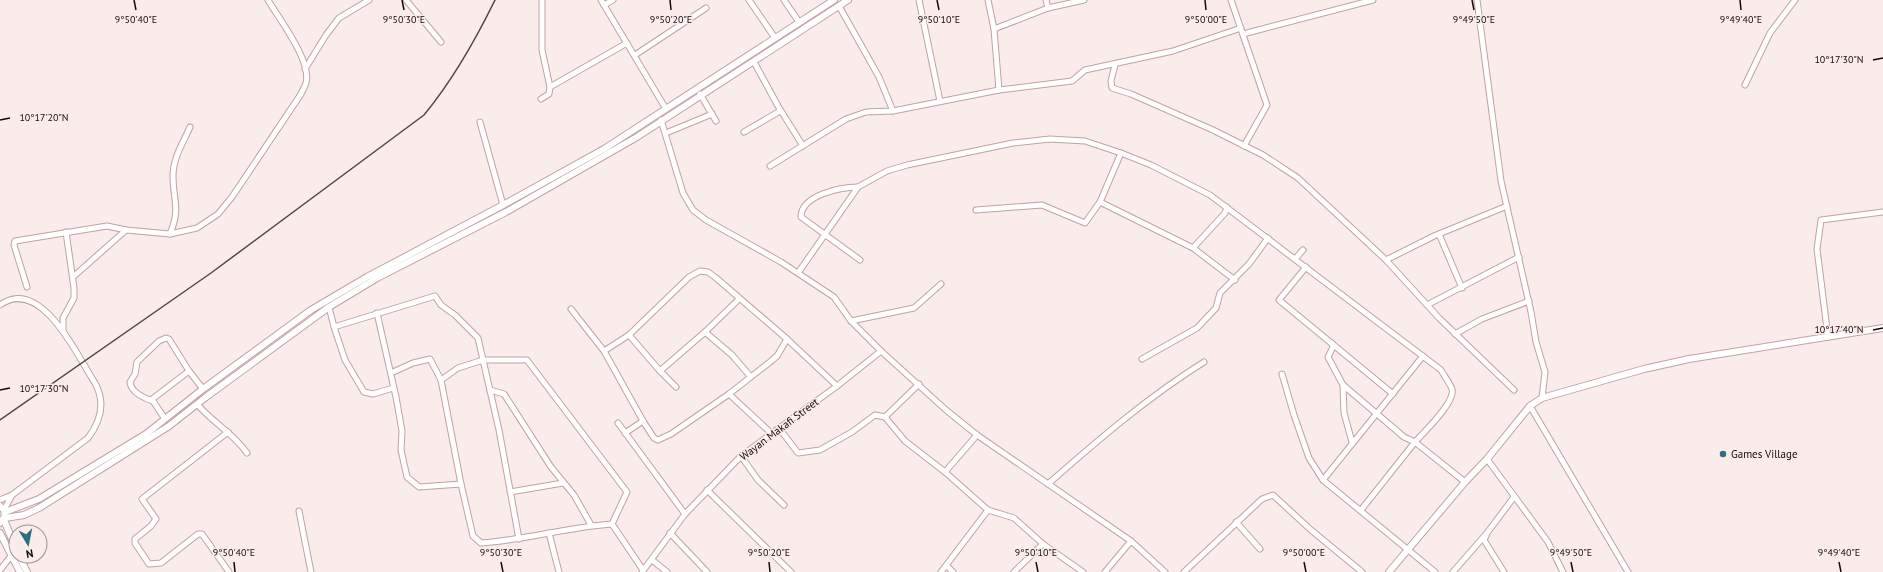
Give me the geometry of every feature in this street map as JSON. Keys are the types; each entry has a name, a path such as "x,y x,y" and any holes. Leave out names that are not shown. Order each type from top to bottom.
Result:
{"street":[{"path":"27,287 14,245 15,241 107,226 126,230 170,234 197,228 218,214 232,198 301,94 307,82 306,69 300,52 268,0"},
{"path":"306,69 326,35 339,18 369,0"},
{"path":"406,0 441,42"},
{"path":"541,100 549,94 550,87 542,50 542,0"},
{"path":"601,0 666,109"},
{"path":"604,5 612,0"},
{"path":"749,0 775,38"},
{"path":"784,0 799,22"},
{"path":"3,515 39,499 146,434 203,389 310,310 335,300 506,212 834,0"},
{"path":"3,515 24,515 39,508 169,426 367,277 503,205 637,137 700,94 754,62 848,0"},
{"path":"919,0 940,101"},
{"path":"988,0 994,29 999,90"},
{"path":"1046,0 1048,8"},
{"path":"994,29 1048,8 1084,0"},
{"path":"1231,0 1267,105 1244,146"},
{"path":"1243,34 1373,0"},
{"path":"1476,0 1500,173 1529,301 1536,342 1545,372 1542,398"},
{"path":"1745,85 1770,33 1795,0"},
{"path":"839,6 879,77 893,111"},
{"path":"635,55 706,8"},
{"path":"770,166 846,119 866,112 883,110 893,111 999,90 1072,81 1085,70 1115,65 1173,51 1241,28"},
{"path":"550,87 627,42"},
{"path":"754,62 780,110 803,146"},
{"path":"1115,65 1111,81 1112,88 1131,94 1263,155 1298,178 1386,260 1455,334 1514,390"},
{"path":"700,94 716,121"},
{"path":"744,132 780,110"},
{"path":"666,133 712,114"},
{"path":"661,120 683,193 693,210 706,220 798,273 834,297 851,321 881,351 946,410 977,435 1131,541 1165,572"},
{"path":"480,122 503,205"},
{"path":"170,234 177,210 173,171 181,143 190,127"},
{"path":"860,260 824,236 800,217 802,210 811,200 840,188 858,187 887,172 907,165 1013,143 1050,139 1085,141 1121,153 1183,180 1227,207 1423,356 1441,370 1452,389 1452,396 1447,406 1415,442 1360,510"},
{"path":"976,210 1042,205 1085,223 1100,202 1121,153"},
{"path":"798,273 858,187"},
{"path":"1100,202 1193,248 1235,280"},
{"path":"1386,260 1439,234 1507,206"},
{"path":"1193,248 1225,213 1227,207"},
{"path":"1828,337 1817,249 1821,220 1883,212"},
{"path":"73,277 126,230"},
{"path":"63,332 63,318 74,298 73,277 66,232"},
{"path":"1439,234 1462,288"},
{"path":"1142,358 1197,328 1216,308 1220,293 1235,280 1268,238"},
{"path":"1295,259 1303,250"},
{"path":"1427,305 1519,257"},
{"path":"1306,267 1279,300 1393,394"},
{"path":"604,350 629,335 689,277 700,271 708,272 787,339 837,386"},
{"path":"851,321 914,308 941,284"},
{"path":"334,327 435,296 441,305 455,315 478,338 490,390 519,539"},
{"path":"0,305 13,299 23,299 34,302 45,310 63,332 99,390 102,407 96,428 88,438 12,495 0,500"},
{"path":"660,370 705,332 739,299"},
{"path":"1455,334 1482,319 1529,301"},
{"path":"329,307 345,360 364,392 373,394 393,388"},
{"path":"571,309 604,350 643,422 654,438 658,440 662,439 729,394 776,356 787,339"},
{"path":"377,313 391,373 402,431 401,450 407,477 420,487 461,484"},
{"path":"1389,572 1410,549 1465,482 1487,460 1530,406 1542,398 1644,369 1689,359 1883,328"},
{"path":"705,332 732,355 750,376"},
{"path":"629,335 676,387"},
{"path":"189,371 151,400 147,401 133,389 130,382 135,374 137,362 159,341 166,338 169,339 189,371 203,389"},
{"path":"1332,343 1333,347 1328,357 1343,384 1404,437 1415,442 1465,482"},
{"name":"Wayan Makafi Street","path":"642,571 652,560 685,514 741,456 837,386 881,351"},
{"path":"1322,480 1423,356"},
{"path":"391,373 413,363 430,359 441,380 461,484 473,536 481,543 519,539 591,525 612,524"},
{"path":"441,380 458,368 482,360 527,360 627,492 612,524"},
{"path":"1048,484 1111,429 1175,380 1204,362"},
{"path":"1282,374 1309,458 1322,480 1410,549 1436,572"},
{"path":"885,418 919,384"},
{"path":"1343,384 1344,413 1352,442"},
{"path":"490,390 504,394 563,483 574,496 591,525"},
{"path":"729,394 771,434"},
{"path":"151,400 165,419"},
{"path":"197,404 206,414 235,437 247,453"},
{"path":"1530,406 1628,572"},
{"path":"779,428 798,453 820,450 852,432 875,415 885,418 905,441 945,472 988,510 1014,518 1043,544 1083,572"},
{"path":"625,432 643,422"},
{"path":"618,423 685,514"},
{"path":"228,432 142,499 156,519 151,526 135,539 135,543 149,564 154,565 161,563 198,534 202,534 229,572"},
{"path":"945,472 977,435"},
{"path":"741,456 758,480 784,506"},
{"path":"1487,460 1548,542 1563,572"},
{"path":"510,492 563,483"},
{"path":"707,490 791,572"},
{"path":"8,528 3,515 12,495"},
{"path":"1184,572 1262,499 1273,495 1311,530 1362,572"},
{"path":"1453,572 1487,533 1514,497"},
{"path":"941,572 988,510"},
{"path":"299,511 311,572"},
{"path":"1236,522 1260,549"},
{"path":"612,524 642,571"},
{"path":"0,533 8,550"},
{"path":"549,533 559,572"},
{"path":"1487,533 1484,540 1504,572"},
{"path":"670,534 707,572"},
{"path":"1105,572 1131,541"},
{"path":"1014,572 1043,544"},
{"path":"0,570 8,560"},
{"path":"652,560 667,572"},
{"path":"947,566 953,572"}],"railway":[{"path":"0,420 211,273 424,115 445,88 463,60 495,0"}],"place":[{"name":"Games Village","path":"1723,454"}]}
